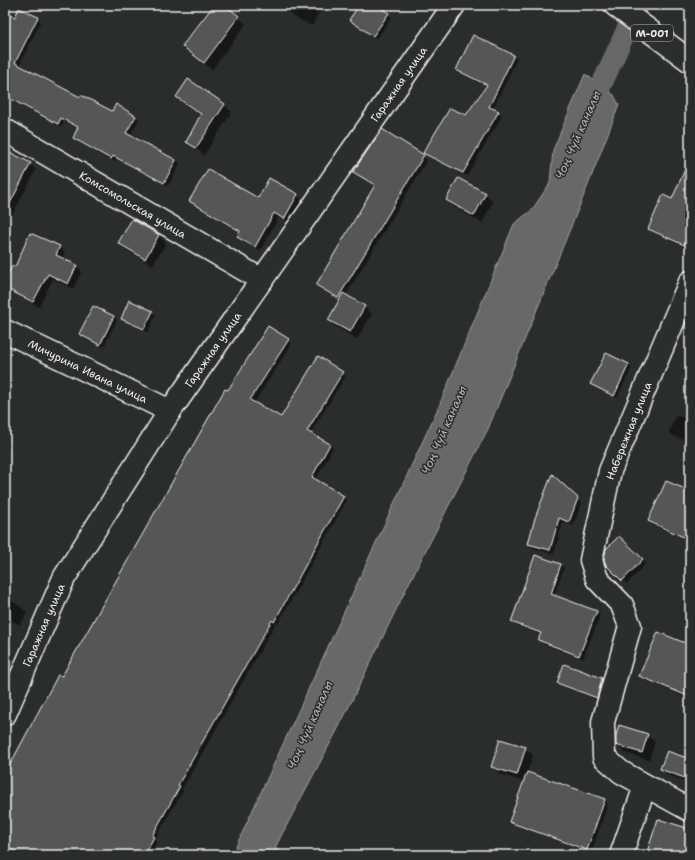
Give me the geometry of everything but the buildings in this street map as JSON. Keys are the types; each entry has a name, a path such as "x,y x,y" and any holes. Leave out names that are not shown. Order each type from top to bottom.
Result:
{"street":[{"name":"Гаражная улица","path":"5,714 64,578 170,411 454,5"},
{"name":"М-001","path":"615,5 690,61"},
{"name":"Комсомольская улица","path":"5,130 262,280"},
{"name":"Набережная улица","path":"690,282 610,471 591,560 597,579 622,605 630,626 603,722 604,757 621,772 690,810"},
{"name":"Мичурина Ивана улица","path":"5,331 170,411"},
{"path":"621,855 645,786"}],"water":[{"path":"585,74 614,95 619,105 586,190 488,429 407,587 342,721 275,848 286,855 232,855 439,406 514,224 532,210 550,183 553,150"}],"waterway":[{"name":"Чоң Чүй каналы","path":"589,112 638,5"}]}
